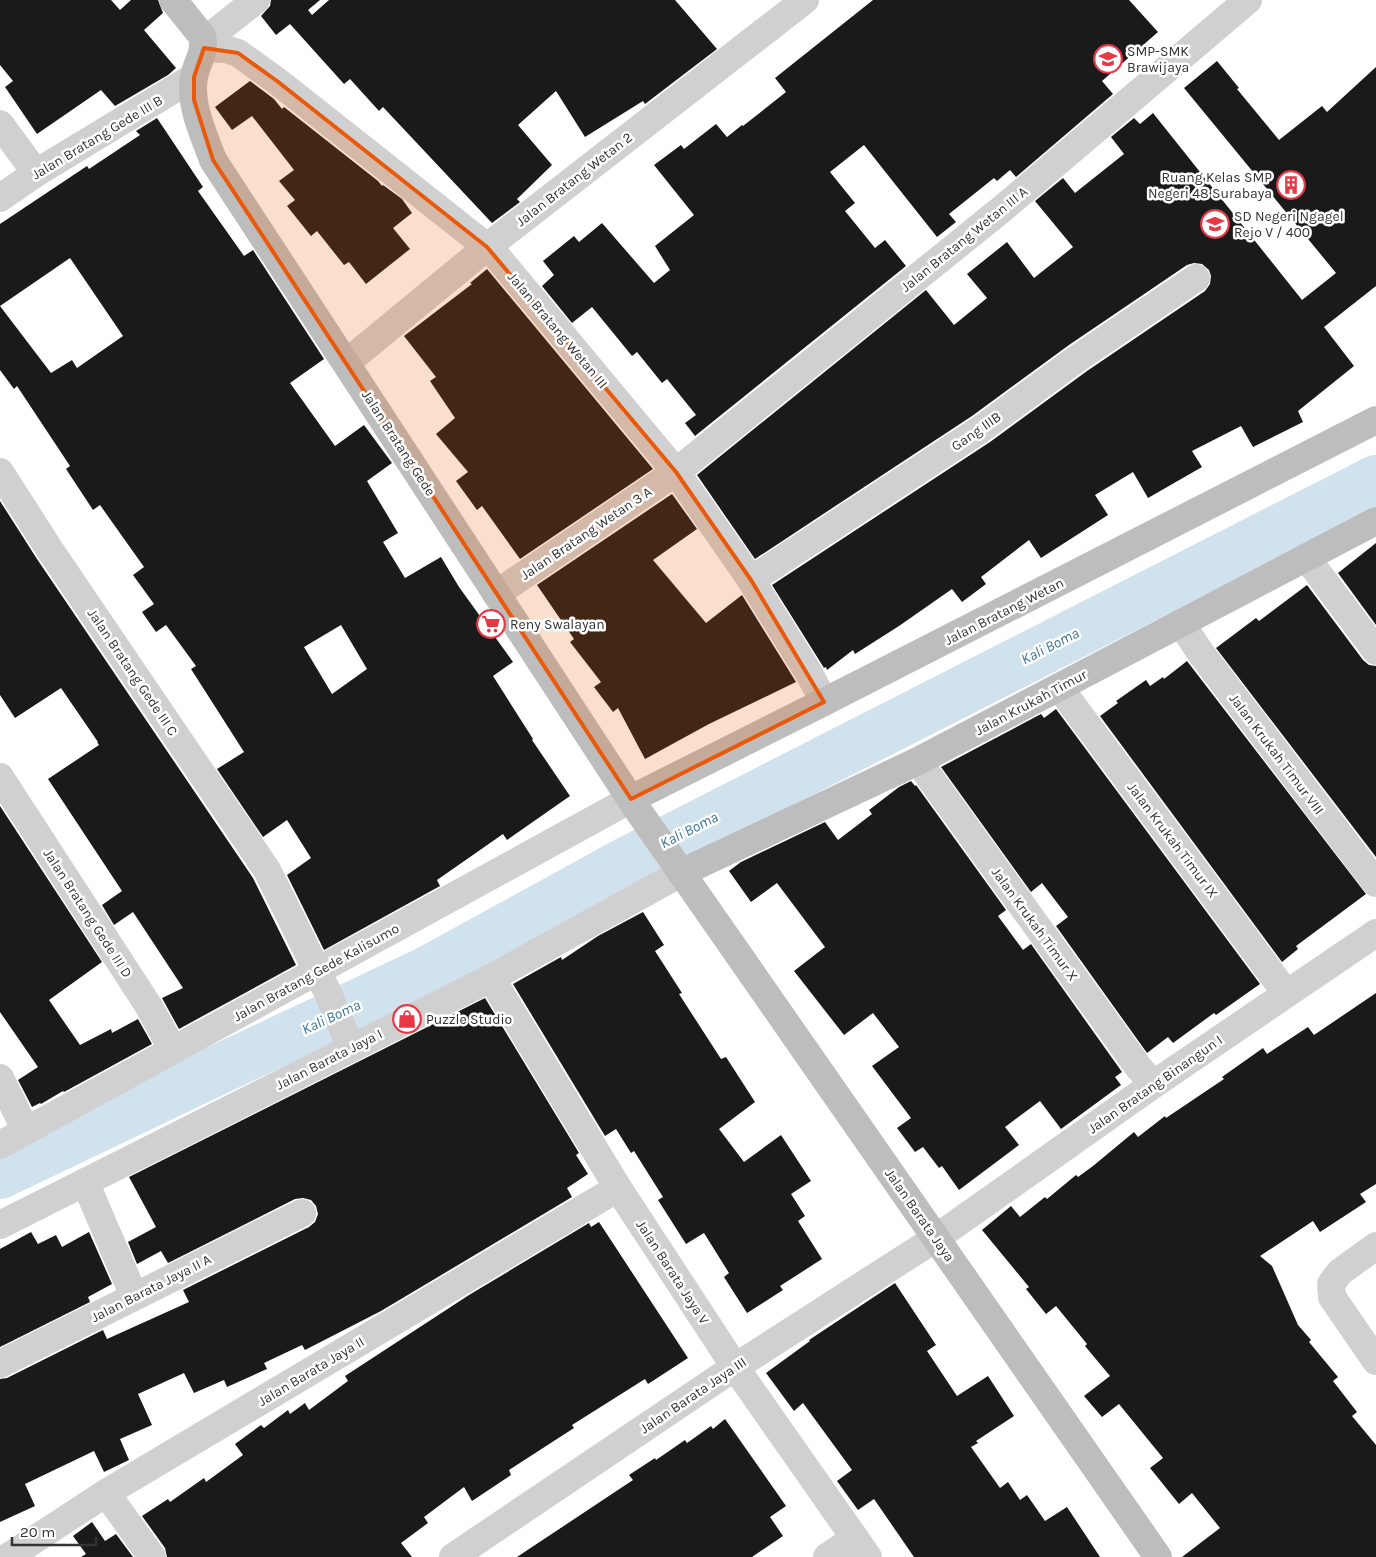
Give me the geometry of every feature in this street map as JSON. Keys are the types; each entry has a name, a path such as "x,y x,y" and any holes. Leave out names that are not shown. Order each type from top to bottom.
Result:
{"main road":[{"path":"173,0 202,36 204,45"},
{"name":"Jalan Bratang Gede","path":"204,45 194,77 194,100 199,121 213,160 496,594 676,865"},
{"name":"Jalan Bratang Wetan","path":"634,804 824,702 1376,420"},
{"name":"Jalan Krukah Timur","path":"676,865 918,761 1376,521"},
{"name":"Jalan Barata Jaya","path":"676,865 1158,1557"}],"street":[{"path":"204,45 256,0"},
{"name":"Jalan Bratang Wetan 2","path":"346,363 487,246 805,0"},
{"name":"Jalan Bratang Wetan III A","path":"676,472 1002,209 1248,0"},
{"name":"Jalan Bratang Wetan III","path":"204,45 226,49 245,59 296,95 487,246 676,472 751,580 810,675 824,702"},
{"name":"Jalan Bratang Gede III B","path":"0,198 36,173 194,77"},
{"path":"0,124 36,173"},
{"name":"Gang IIIB","path":"751,580 981,429 1078,358 1196,278"},
{"name":"Jalan Bratang Gede III C","path":"0,472 50,550 268,870 347,1037"},
{"name":"Jalan Bratang Wetan 3 A","path":"496,594 676,472"},
{"path":"1306,557 1376,651"},
{"name":"Jalan Krukah Timur VIII","path":"1181,623 1200,652 1376,884"},
{"name":"Jalan Krukah Timur IX","path":"1059,687 1286,993"},
{"name":"Jalan Krukah Timur X","path":"918,761 1139,1068 1154,1084"},
{"name":"Jalan Bratang Gede III D","path":"0,777 148,1005 173,1050"},
{"name":"Jalan Bratang Gede Kalisumo","path":"0,1145 173,1050 322,981 634,804"},
{"name":"Jalan Barata Jaya I","path":"0,1226 85,1182 347,1037 491,978 676,865"},
{"name":"Jalan Bratang Binangun I","path":"936,1238 1154,1084 1376,933"},
{"name":"Jalan Barata Jaya V","path":"491,978 618,1188 735,1367 861,1548"},
{"path":"0,1078 26,1131"},
{"path":"85,1182 134,1296"},
{"name":"Jalan Barata Jaya II","path":"8,1557 106,1493 618,1188"},
{"name":"Jalan Barata Jaya II A","path":"0,1364 302,1213"},
{"name":"Jalan Barata Jaya III","path":"453,1557 735,1367 936,1238"},
{"path":"1376,1246 1340,1272 1331,1284 1332,1297 1376,1360"},
{"path":"106,1493 152,1557"},
{"path":"827,1557 861,1548"}],"highlighted area":[{"path":"204,48 238,53 277,81 487,247 676,472 751,580 824,702 631,799 213,160 194,100 194,77"}],"building":[{"path":"0,0 111,0 120,10 131,0 158,0 163,13 144,30 176,68 168,75 115,106 101,90 37,134 5,87 13,81 0,65"},
{"path":"271,0 320,0 308,10 312,15 329,0 675,0 717,49 645,104 643,101 585,137 556,91 518,125 552,165 517,199 520,202 492,223 383,107 379,111 350,79 344,84 290,24 276,35 261,16 270,6"},
{"path":"873,0 1129,0 1158,32 1102,81 1113,94 1016,177 1010,170 997,181 994,178 949,214 956,222 937,237 864,145 830,172 855,203 845,211 875,248 885,240 906,266 695,436 685,423 696,415 667,379 662,383 637,352 632,356 592,307 572,323 542,286 554,275 543,261 574,236 579,242 602,223 654,283 670,270 655,246 694,215 654,165 681,145 684,149 716,124 727,137 743,126 786,92 775,78"},
{"path":"1217,61 1239,88 1237,89 1279,140 1322,106 1327,112 1376,67 1376,286 1324,327 1354,366 1298,411 1303,422 1253,447 1241,426 1192,451 1202,467 1148,498 1133,472 1095,495 1108,515 1041,558 1029,540 981,577 986,584 962,602 952,589 855,654 853,650 827,670 772,585 990,442 1087,371 1205,291 1210,284 1211,276 1209,270 1202,264 1194,263 1187,265 1069,345 972,416 755,559 697,475 926,290 954,325 987,298 967,274 1007,242 1034,278 1073,247 1035,201 1063,178 1075,193 1124,154 1111,137 1134,118 1140,124 1153,113 1302,300 1336,273 1184,88"},
{"path":"250,81 274,99 282,109 284,107 382,186 402,199 412,213 393,228 410,249 366,284 349,262 344,265 317,231 311,236 287,206 295,200 279,181 294,170 252,116 232,130 215,107"},
{"path":"157,118 203,187 198,191 244,256 253,250 324,359 290,383 335,446 364,425 392,463 367,481 398,533 383,542 405,578 441,557 459,587 513,662 493,676 532,740 570,796 507,840 503,834 437,880 440,886 324,950 287,875 311,858 287,820 263,837 217,769 244,752 191,669 196,666 166,625 156,632 142,612 154,604 133,575 144,567 100,505 93,510 66,469 70,466 17,386 14,389 0,370 0,306 0,224 87,166 89,169 140,135 136,131","holes":["70,258 123,336 77,368 72,360 51,373 0,306","341,625 367,669 332,694 304,647"]},
{"path":"487,269 653,469 520,559 482,506 477,510 456,481 468,472 436,434 455,418 430,381 436,377 404,336 472,284 470,283"},
{"path":"672,494 697,529 653,560 706,623 742,595 796,682 709,724 645,759 618,708 613,712 594,687 601,682 570,642 574,639 537,585"},
{"path":"0,501 37,559 253,878 296,965 179,1029 162,998 183,988 133,912 114,925 102,905 122,891 48,779 99,745 98,742 61,688 15,718 0,695"},
{"path":"1376,543 1376,625 1338,573"},
{"path":"1307,585 1363,660 1369,665 1376,666 1376,857 1216,648 1256,618 1259,621"},
{"path":"1187,661 1366,894 1296,946 1298,949 1282,962 1100,716 1118,703 1116,701 1146,680 1150,686 1163,677 1164,679"},
{"path":"1056,709 1260,984 1216,1015 1214,1013 1173,1043 1168,1037 1147,1053 1056,926 1068,917 1042,883 1031,892 941,767 1041,714 1044,718"},
{"path":"911,781 916,785 1006,910 998,916 1023,950 1031,944 1122,1072 1115,1077 1121,1085 1061,1129 1040,1101 1005,1127 1019,1145 959,1190 942,1166 939,1168 923,1147 915,1152 897,1128 911,1118 872,1066 899,1047 873,1013 844,1035 794,971 825,947 777,883 751,902 729,871 741,862 825,822 838,840 872,814 869,810 899,787"},
{"path":"0,806 102,962 49,1000 80,1045 111,1029 112,1033 138,1019 152,1044 64,1092 32,1107 18,1080 38,1067 0,1012"},
{"path":"643,912 664,945 655,951 682,993 679,994 721,1059 726,1057 755,1102 719,1129 744,1162 781,1135 811,1181 791,1194 805,1216 798,1221 822,1259 780,1286 783,1290 747,1313 724,1277 729,1273 704,1233 686,1244 658,1200 663,1197 634,1151 631,1153 616,1129 605,1136 513,984 561,957 562,960 598,936"},
{"path":"1376,993 1376,1184 1360,1194 1366,1202 1320,1232 1313,1221 1260,1256 1272,1266 1298,1325 1311,1340 1309,1342 1338,1377 1333,1381 1357,1412 1352,1416 1376,1445 1376,1557 1182,1557 1220,1528 1192,1493 1179,1504 1150,1468 1163,1458 1119,1404 1102,1417 1084,1396 1110,1376 1056,1306 1046,1314 1026,1289 1029,1287 982,1230 1011,1206 1020,1217 1045,1197 1047,1199 1076,1175 1078,1177 1093,1166 1134,1132 1138,1137 1165,1116 1166,1118 1224,1079 1222,1077 1263,1048 1267,1054 1308,1027 1314,1035"},
{"path":"485,998 579,1153 576,1155 588,1174 567,1188 572,1197 381,1311 305,1350 302,1345 264,1363 267,1369 227,1387 224,1380 194,1393 184,1373 138,1394 152,1425 120,1439 129,1460 104,1472 94,1451 25,1484 35,1506 0,1522 0,1379 7,1378 103,1330 107,1339 189,1302 183,1290 309,1227 315,1222 318,1214 316,1206 311,1200 295,1199 168,1263 161,1251 137,1264 128,1242 156,1227 129,1177"},
{"path":"599,1222 688,1358 648,1384 645,1379 572,1425 574,1428 509,1470 511,1475 472,1501 464,1487 424,1517 428,1523 401,1543 412,1557 167,1557 165,1548 142,1516 168,1499 170,1502 204,1478 206,1482 243,1455 235,1444 261,1425 264,1428 288,1410 290,1414 305,1403 309,1410 348,1381 345,1376 469,1295 589,1223 591,1227"},
{"path":"31,1232 38,1244 56,1235 62,1247 89,1232 112,1284 88,1297 90,1302 0,1347 0,1249"},
{"path":"895,1283 936,1345 927,1351 957,1396 988,1376 1014,1416 976,1441 978,1443 971,1447 1000,1488 1008,1482 1020,1500 1027,1495 1045,1521 1067,1507 1100,1557 914,1557 874,1499 858,1510 837,1481 852,1470 803,1403 794,1411 766,1373 809,1340"},
{"path":"725,1419 786,1506 770,1517 783,1536 752,1557 517,1557 633,1480 629,1475 655,1458 656,1460 685,1440 687,1443 711,1426 713,1429"},
{"path":"92,1522 105,1541 116,1534 133,1557 81,1557 86,1554 73,1536"}],"waterway":[{"name":"Kali Boma","path":"0,1174 426,972 630,860 1376,480"}],"place":[{"name":"SMP-SMK Brawijaya","path":"1108,59"},
{"name":"Ruang Kelas SMP Negeri 48 Surabaya","path":"1291,185"},
{"name":"SD Negeri Ngagel Rejo V / 400","path":"1215,224"},
{"name":"Reny Swalayan","path":"491,624"},
{"name":"Puzzle Studio","path":"407,1019"}]}
